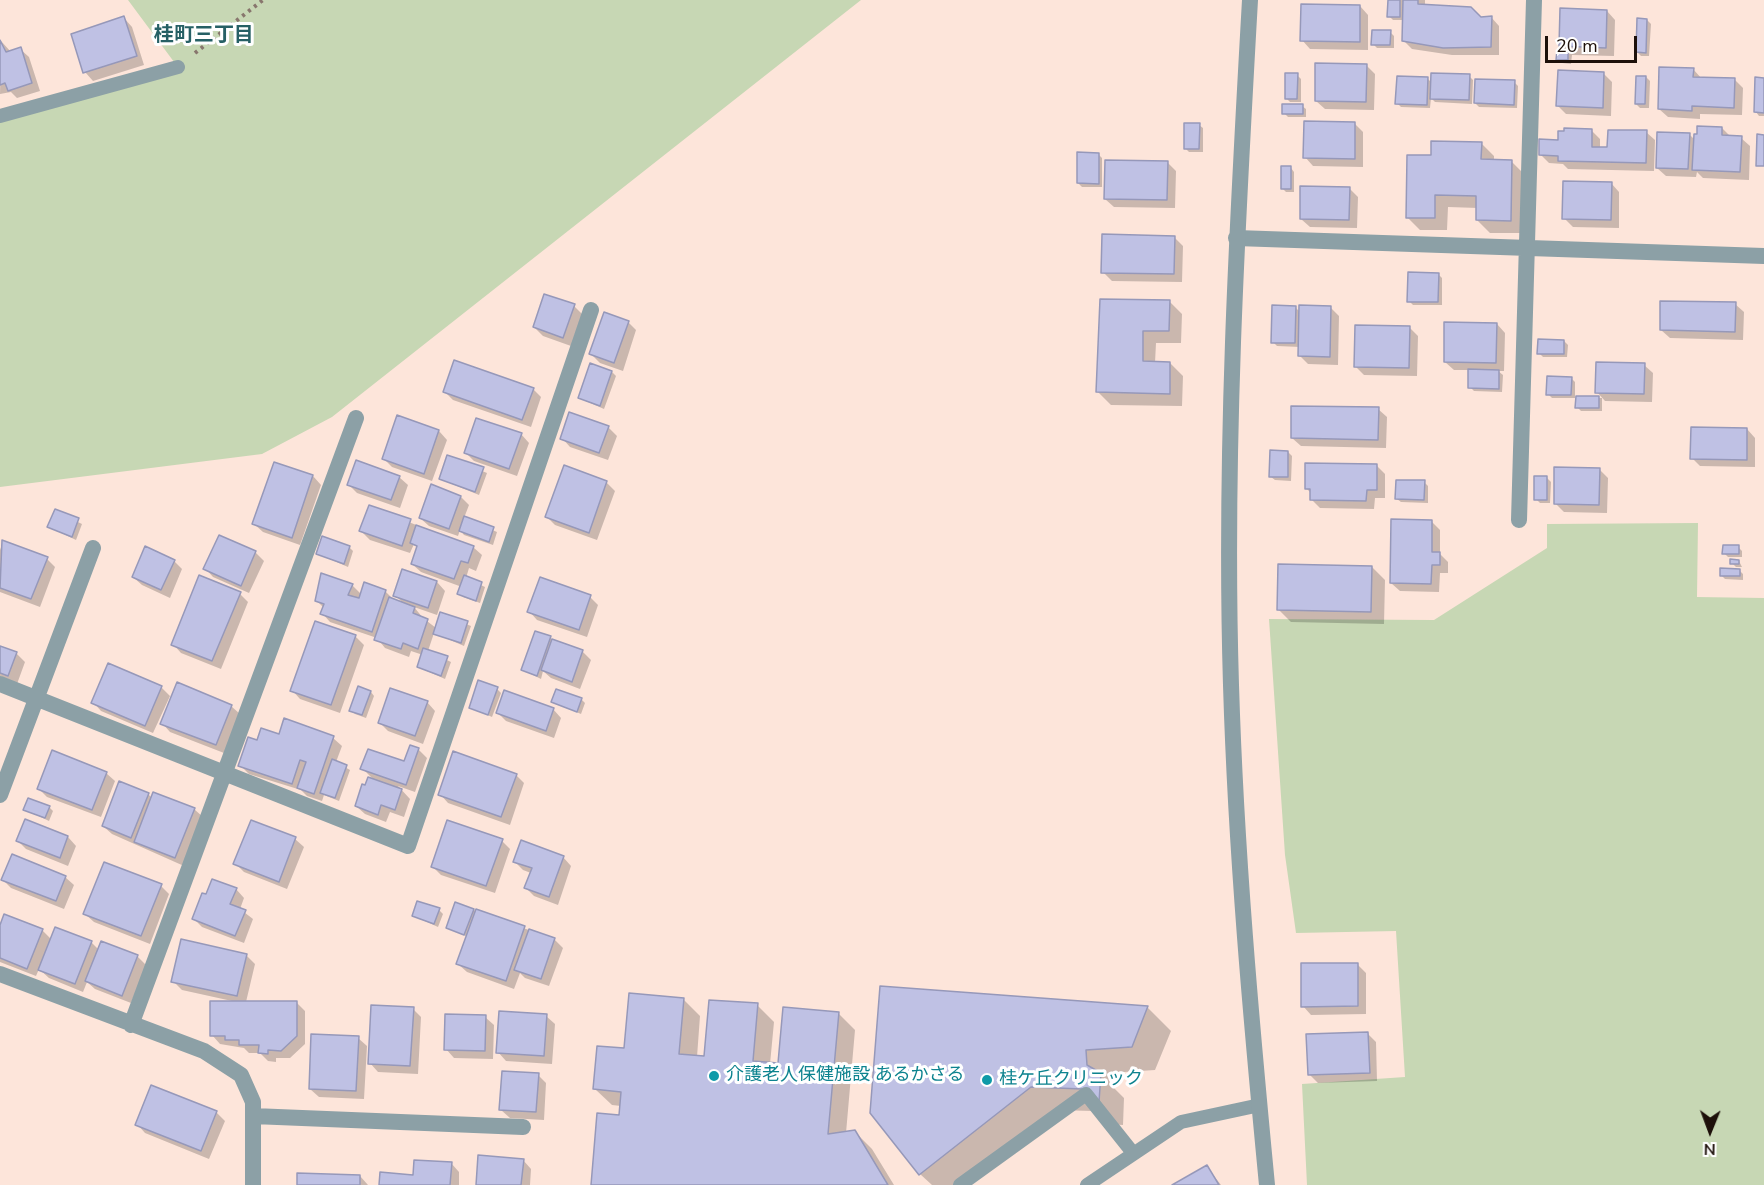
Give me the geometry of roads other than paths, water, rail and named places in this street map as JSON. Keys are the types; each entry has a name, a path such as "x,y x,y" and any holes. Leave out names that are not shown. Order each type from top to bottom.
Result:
{"street":[{"path":"1250,0 1236,238 1229,522 1231,687 1239,854 1267,1185"},
{"path":"1519,520 1525,247 1534,0"},
{"path":"1236,238 1764,256"},
{"path":"0,684 225,771 408,846 591,310"},
{"path":"131,1025 356,418"},
{"path":"0,795 93,548"},
{"path":"0,975 204,1051 241,1075 253,1102 253,1185"},
{"path":"253,1116 523,1127"}],"lane":[{"path":"0,116 177,67"},
{"path":"960,1185 1086,1094 1133,1153"},
{"path":"1087,1185 1181,1122 1260,1105"}],"place":[{"name":"介護老人保健施設 あるかさる","path":"714,1076"},
{"name":"桂ケ丘クリニック","path":"987,1080"}],"district":[{"name":"桂町三丁目","path":"204,36"}]}
